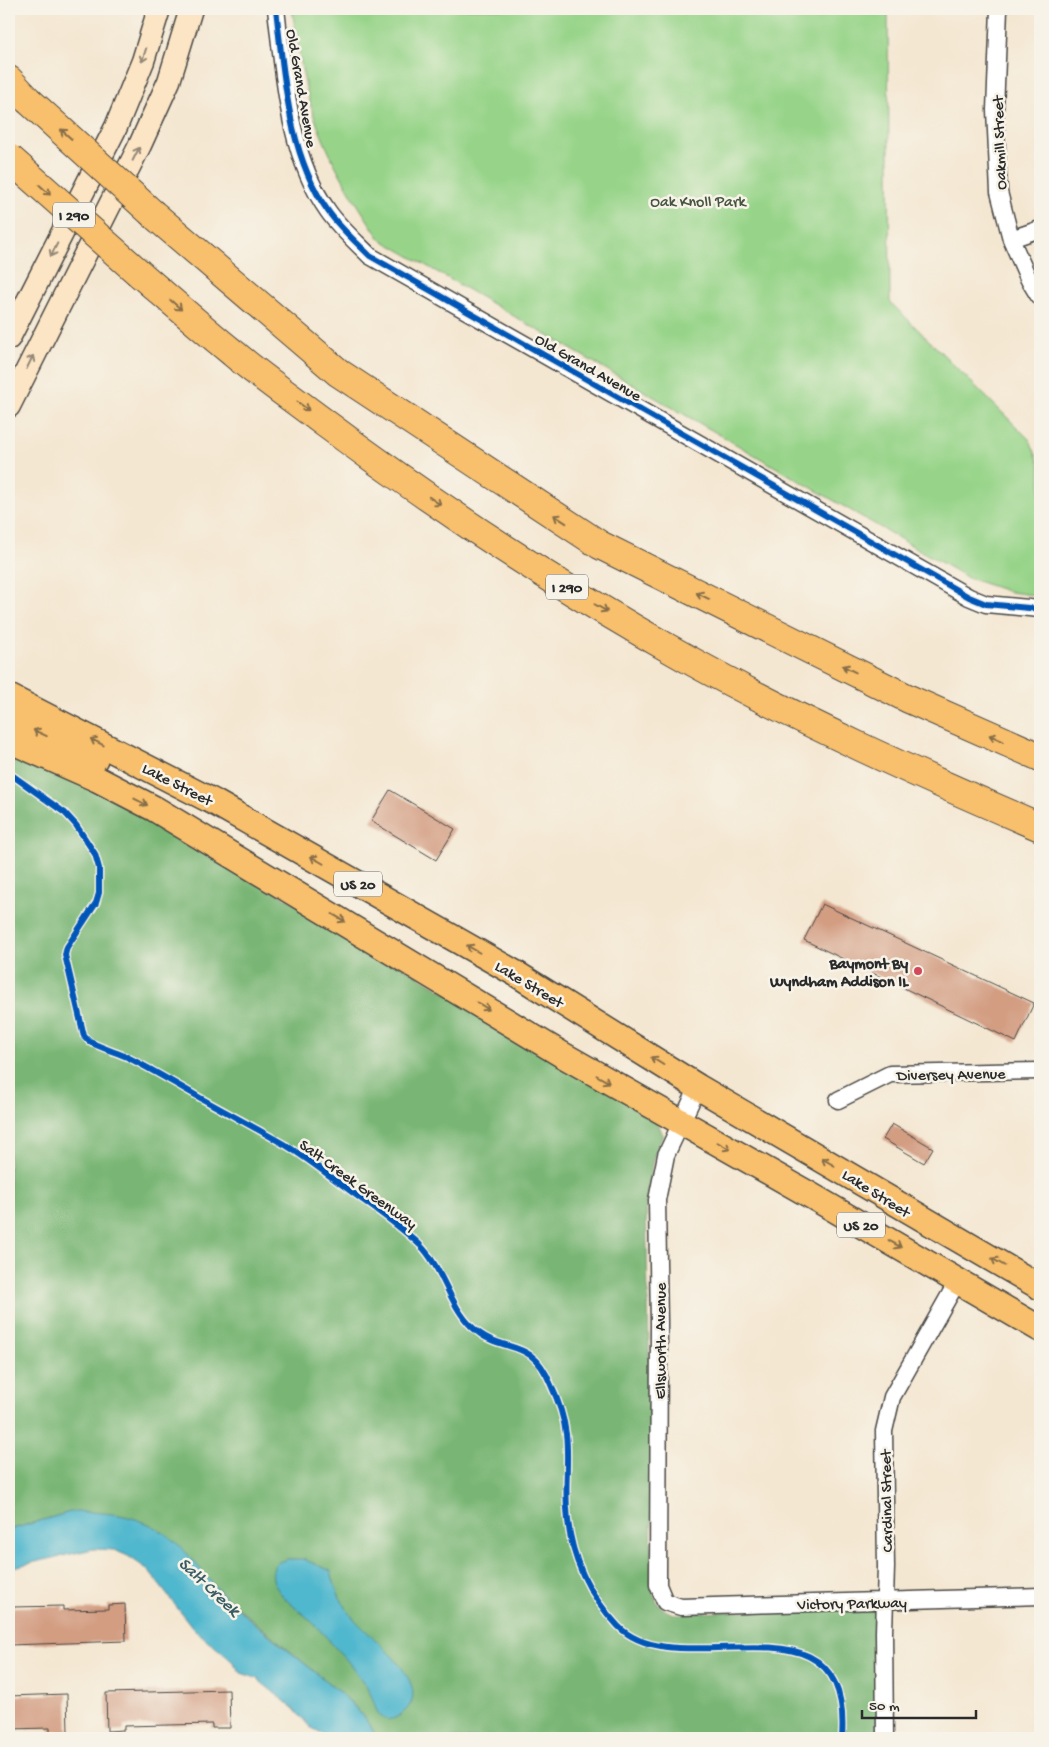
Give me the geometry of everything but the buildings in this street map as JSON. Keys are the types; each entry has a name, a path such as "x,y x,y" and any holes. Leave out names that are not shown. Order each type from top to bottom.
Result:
{"highway":[{"path":"9,80 28,100 153,214 339,373 600,545 909,699 1040,757"},
{"name":"I 290","path":"9,158 234,355 357,447 468,524 591,603 685,657 812,724 934,781 1040,827"}],"main road":[{"path":"9,338 116,127 142,61 159,9"},
{"path":"9,406 140,145 169,81 191,9"},
{"name":"Lake Street","path":"9,697 214,802 515,973 698,1087 1040,1287"},
{"path":"9,719 168,793 214,802"},
{"name":"Lake Street","path":"9,740 98,780 155,809 382,944 631,1096 681,1121 1040,1329"},
{"path":"382,944 404,910"}],"street":[{"name":"Old Grand Avenue","path":"276,9 288,104 301,158 328,211 370,256 969,597 986,604 1040,609"},
{"name":"Oakmill Street","path":"999,9 995,110 999,192 1011,239 1029,280 1040,298"},
{"path":"1011,239 1040,229"},
{"name":"Diversey Avenue","path":"838,1100 890,1074 1040,1071"},
{"name":"Ellsworth Avenue","path":"665,1602 658,1585 659,1323 657,1200 666,1155 698,1087"},
{"name":"Cardinal Street","path":"885,1738 884,1431 892,1397 957,1282"},
{"name":"Victory Parkway","path":"665,1602 681,1607 1040,1596"}],"green space":[{"name":"Oak Knoll Park","path":"292,9 888,9 890,302 1030,440 1040,465 1040,596 1010,592 968,578 380,239 348,189 330,154 315,118 306,88"},
{"path":"9,747 154,820 655,1116 663,1135 653,1159 646,1200 652,1493 651,1586 654,1596 661,1607 675,1614 863,1606 878,1608 879,1738 377,1738 371,1727 351,1702 231,1602 208,1580 70,1512 9,1530"}],"water":[{"name":"Salt Creek","path":"70,1512 104,1513 126,1517 148,1524 169,1536 230,1602 350,1702 365,1719 377,1738 331,1738 310,1727 293,1708 256,1678 241,1673 232,1661 193,1628 147,1569 128,1556 114,1550 93,1549 9,1568 9,1530"},
{"path":"287,1559 303,1559 331,1571 340,1598 351,1616 401,1667 410,1681 413,1694 409,1706 397,1717 389,1720 380,1716 368,1690 349,1663 314,1624 288,1602 276,1587 273,1580 273,1571 276,1563"}],"cycle path":[{"path":"276,9 285,87 296,140 304,165 315,189 332,217 370,256 969,597 986,604 1040,609"},
{"name":"Salt Creek Greenway","path":"9,773 65,813 76,825 95,854 99,868 99,893 96,903 67,947 65,955 84,1036 90,1042 127,1057 287,1146 385,1216 420,1245 435,1264 457,1308 472,1327 483,1336 525,1352 534,1358 543,1369 558,1403 565,1428 567,1443 567,1508 571,1541 589,1586 597,1600 618,1626 646,1643 680,1648 757,1647 792,1651 820,1664 838,1691 842,1738"}],"place":[{"name":"Baymont By Wyndham Addison IL","path":"918,971"}]}
